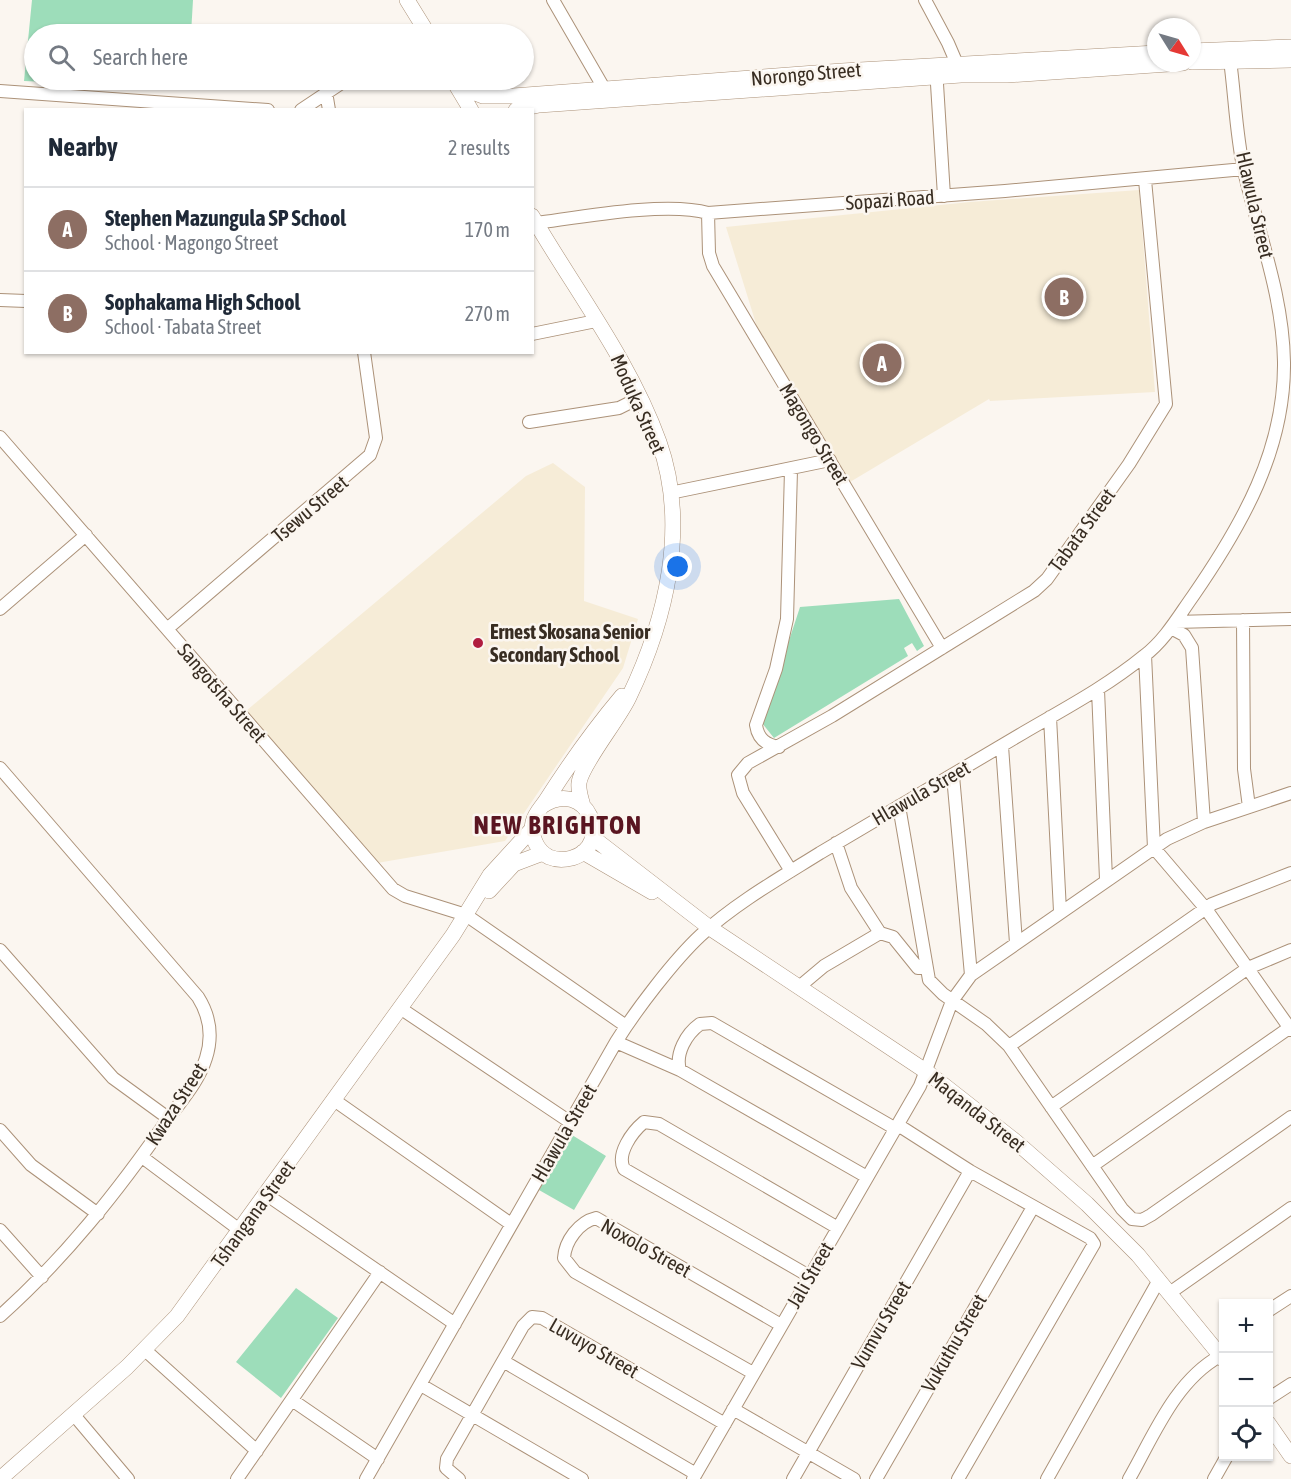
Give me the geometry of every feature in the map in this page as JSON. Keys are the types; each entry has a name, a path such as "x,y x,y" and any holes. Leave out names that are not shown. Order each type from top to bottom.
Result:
{"street":[{"path":"406,0 419,24"},
{"path":"553,0 605,90"},
{"path":"924,0 959,71"},
{"path":"1201,55 1291,47"},
{"name":"Norongo Street","path":"518,108 1147,54"},
{"path":"1201,57 1230,60 1291,60"},
{"name":"Hlawula Street","path":"366,1479 616,1042 626,1026 700,935 791,871 1098,690 1146,655 1173,625 1226,549 1260,484 1282,403 1284,359 1280,310 1244,169 1230,60"},
{"name":"Norongo Street","path":"959,71 1007,75 1147,65"},
{"name":"Norongo Street","path":"474,90 490,96 605,90 842,71 936,72"},
{"path":"936,72 944,196"},
{"path":"304,108 329,90"},
{"path":"459,90 470,108"},
{"path":"0,91 240,108"},
{"path":"326,92 329,108"},
{"name":"Sopazi Road","path":"534,219 687,209 708,213 1145,180 1244,169"},
{"name":"Tabata Street","path":"791,871 743,793 738,775 748,763 780,747 1034,591 1047,579 1129,464 1167,404 1145,180"},
{"name":"Magongo Street","path":"708,213 709,253 713,266 942,648"},
{"name":"Moduka Street","path":"534,219 596,321 639,398 659,443 670,493 672,532 667,585 655,636 618,719 579,781 583,806"},
{"path":"0,300 24,301"},
{"path":"534,334 596,321"},
{"name":"Tsewu Street","path":"168,629 370,455 376,438 364,354"},
{"path":"529,422 619,408 639,398"},
{"name":"Sangotsha Street","path":"0,437 383,880 405,896 466,915 626,1026"},
{"path":"670,493 791,470 830,460"},
{"path":"780,747 770,746 763,741 756,725 780,653 788,602 791,470"},
{"path":"0,609 86,535"},
{"path":"1173,625 1291,619"},
{"path":"1243,620 1244,769 1249,807"},
{"path":"1173,625 1184,635 1192,648 1204,822"},
{"path":"1092,1166 1290,1029 1206,909 1154,848 1146,655"},
{"name":"Moduka Street","path":"542,806 599,725 636,680"},
{"path":"1098,690 1106,879"},
{"path":"1050,717 1060,911"},
{"path":"1002,746 1016,943"},
{"name":"Kwaza Street","path":"0,769 204,1006 210,1036 206,1058 199,1076 142,1157 98,1214 42,1277 0,1316"},
{"path":"953,776 971,975"},
{"name":"Jali Street","path":"694,1476 897,1127 927,1072 952,1001 971,975 1106,879 1173,836 1204,822 1291,793"},
{"path":"567,798 583,806 592,820 592,837 583,852 567,860 550,857 543,853 537,846 532,830 533,821 542,806 550,801 567,798"},
{"path":"899,806 924,967 932,985 986,1024 1009,1046 1128,1216 1142,1220 1291,1117"},
{"name":"Tshangana Street","path":"0,1479 145,1350 177,1316 241,1231 400,1008 466,915 490,875 532,830"},
{"name":"Maqanda Street","path":"592,837 710,928 927,1072 1016,1141 1068,1186 1138,1255 1219,1350"},
{"path":"836,843 851,888 880,933 893,937 918,968 924,967"},
{"name":"Maqanda Street","path":"583,852 689,912"},
{"name":"Tshangana Street","path":"466,915 514,864 543,853"},
{"path":"1009,1046 1220,900 1291,873"},
{"path":"799,987 824,966 880,933"},
{"path":"0,950 113,1078 168,1118"},
{"path":"1051,1107 1248,968 1291,950"},
{"path":"400,1008 570,1122"},
{"path":"680,1070 678,1059 690,1035 700,1024 712,1023 1090,1238 1094,1248 958,1479"},
{"path":"616,1042 680,1070 867,1177"},
{"path":"334,1100 511,1224"},
{"path":"809,1276 624,1169 621,1164 622,1155 634,1133 644,1122 659,1124 838,1228"},
{"path":"0,1130 31,1165 98,1214"},
{"path":"142,1157 241,1231"},
{"name":"Vumvu Street","path":"793,1479 969,1171"},
{"path":"267,1195 456,1324"},
{"name":"Vukuthu Street","path":"876,1479 1033,1207"},
{"path":"1171,1292 1291,1208"},
{"name":"Noxolo Street","path":"753,1373 575,1272 564,1258 570,1240 583,1223 596,1218 781,1325"},
{"path":"0,1230 42,1277"},
{"path":"238,1479 381,1272"},
{"path":"1047,1479 1159,1280"},
{"path":"1273,1308 1291,1296"},
{"name":"Luvuyo Street","path":"459,1479 449,1472 446,1463 526,1321 532,1317 542,1318 725,1424"},
{"path":"145,1350 257,1451"},
{"path":"1129,1479 1184,1385 1203,1365 1220,1353"},
{"path":"503,1361 694,1476"},
{"path":"1273,1396 1291,1383"},
{"path":"421,1385 582,1479"},
{"path":"292,1400 378,1460"},
{"path":"733,1409 854,1479"},
{"path":"74,1415 128,1479"},
{"path":"1273,1429 1291,1456"},
{"path":"1214,1479 1224,1461"}],"shaded area":[{"path":"1139,190 1155,392 990,401 989,399 850,482 757,327 726,227 970,202"},
{"name":"Ernest Skosana Senior Secondary School","path":"553,463 585,487 584,601 638,619 623,668 505,841 377,863 246,711 526,476"}],"green space":[{"path":"32,0 193,0 192,24 30,24"},
{"path":"899,599 924,646 917,651 912,643 904,648 908,656 774,738 762,723 800,607"},
{"path":"572,1135 606,1156 574,1210 539,1190"},
{"path":"296,1288 338,1318 281,1398 236,1362"}],"place":[{"name":"Sophakama High School","path":"1064,297"},
{"name":"Stephen Mazungula SP School","path":"882,363"},
{"name":"Ernest Skosana Senior Secondary School","path":"478,643"}],"district":[{"name":"NEW BRIGHTON","path":"558,825"}]}
